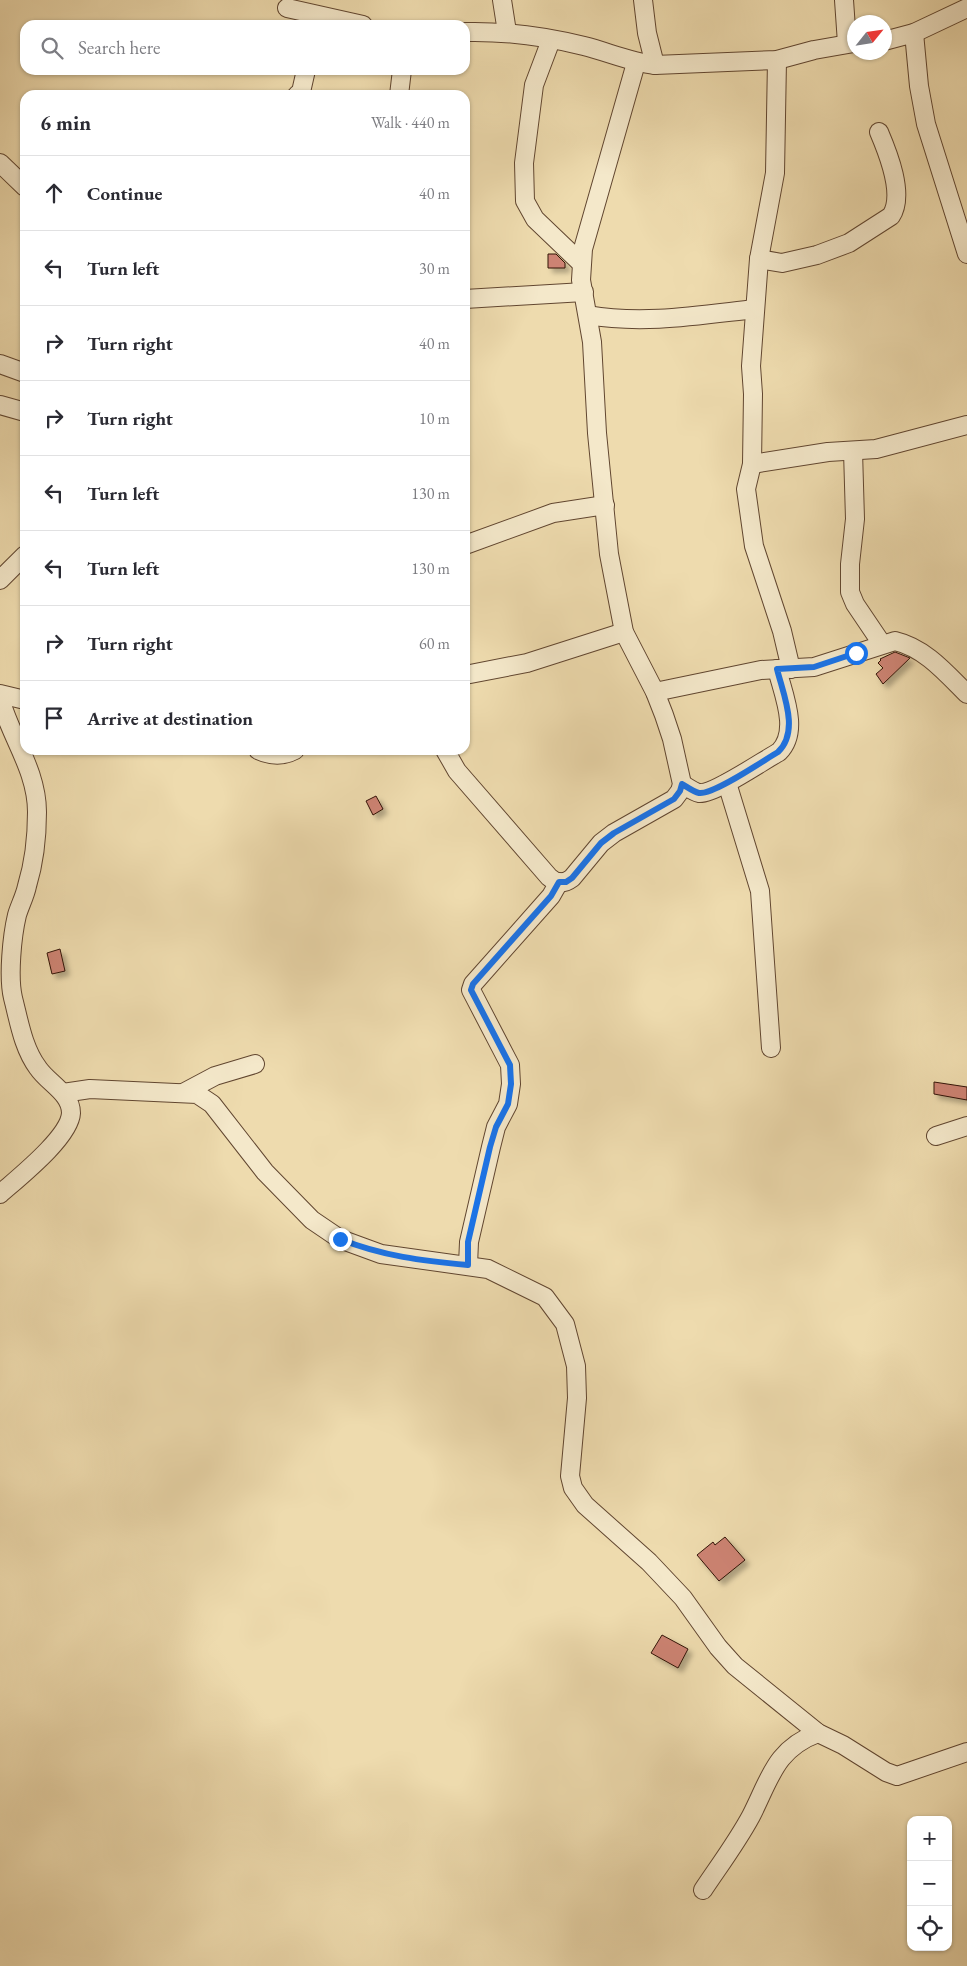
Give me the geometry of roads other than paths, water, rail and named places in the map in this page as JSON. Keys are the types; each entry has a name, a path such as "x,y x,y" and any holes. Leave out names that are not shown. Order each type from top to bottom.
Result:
{"street":[{"path":"502,0 507,32"},
{"path":"643,0 647,33 655,64"},
{"path":"844,0 847,18"},
{"path":"892,39 914,33 967,8"},
{"path":"287,11 329,20"},
{"path":"470,32 507,32 584,46 636,63 655,64 776,60 847,44"},
{"path":"914,33 916,68 926,124 967,254"},
{"path":"551,40 534,84 524,163 525,201 535,220 581,263"},
{"path":"682,784 699,793 709,792 778,752 785,745 790,732 782,631 754,546 746,489 748,473 752,464 752,366 759,259 775,173 776,60"},
{"path":"448,755 457,771 550,877 559,882 566,882 572,878 601,843 614,833 674,799 680,791 682,784 672,739 655,692 624,632 609,554 597,433 594,369 581,263 587,232 636,63"},
{"path":"301,90 305,75"},
{"path":"400,90 401,75"},
{"path":"759,259 782,263 817,255 849,243 891,216 896,209 894,173 879,132"},
{"path":"0,163 20,182"},
{"path":"470,299 584,292"},
{"path":"588,315 607,318 648,319 755,309"},
{"path":"0,364 20,371"},
{"path":"0,405 20,411"},
{"path":"752,464 828,452 876,449 967,425"},
{"path":"853,451 855,518 850,592 855,604 882,644"},
{"path":"470,543 553,513 605,505"},
{"path":"0,580 20,560"},
{"path":"470,674 527,663 624,632"},
{"path":"655,692 761,670 784,669 832,662 895,641 907,644 920,651 941,667 967,694"},
{"path":"0,694 20,699"},
{"path":"0,698 5,719 20,749"},
{"path":"0,1194 48,1151 67,1126 71,1114 69,1102 63,1093 46,1078 29,1052 12,994 12,952 17,915 28,886 33,859 37,810 28,765 23,755"},
{"path":"727,783 760,891 764,925 771,1048"},
{"path":"468,1265 468,1242 490,1147 496,1127 508,1104 511,1084 510,1065 471,990 473,984 551,896 559,882"},
{"path":"183,1093 215,1076 255,1064"},
{"path":"63,1093 90,1089 197,1094 212,1104 265,1172 312,1220 340,1239 381,1254 434,1263 468,1265 488,1269 545,1297 565,1324 576,1366 577,1398 570,1476 573,1488 585,1506 648,1562 683,1598 718,1647 735,1666 818,1733 844,1745 886,1772 897,1776 967,1752"},
{"path":"936,1136 967,1126"},
{"path":"702,1890 751,1817 777,1762 793,1745 818,1733"}]}
